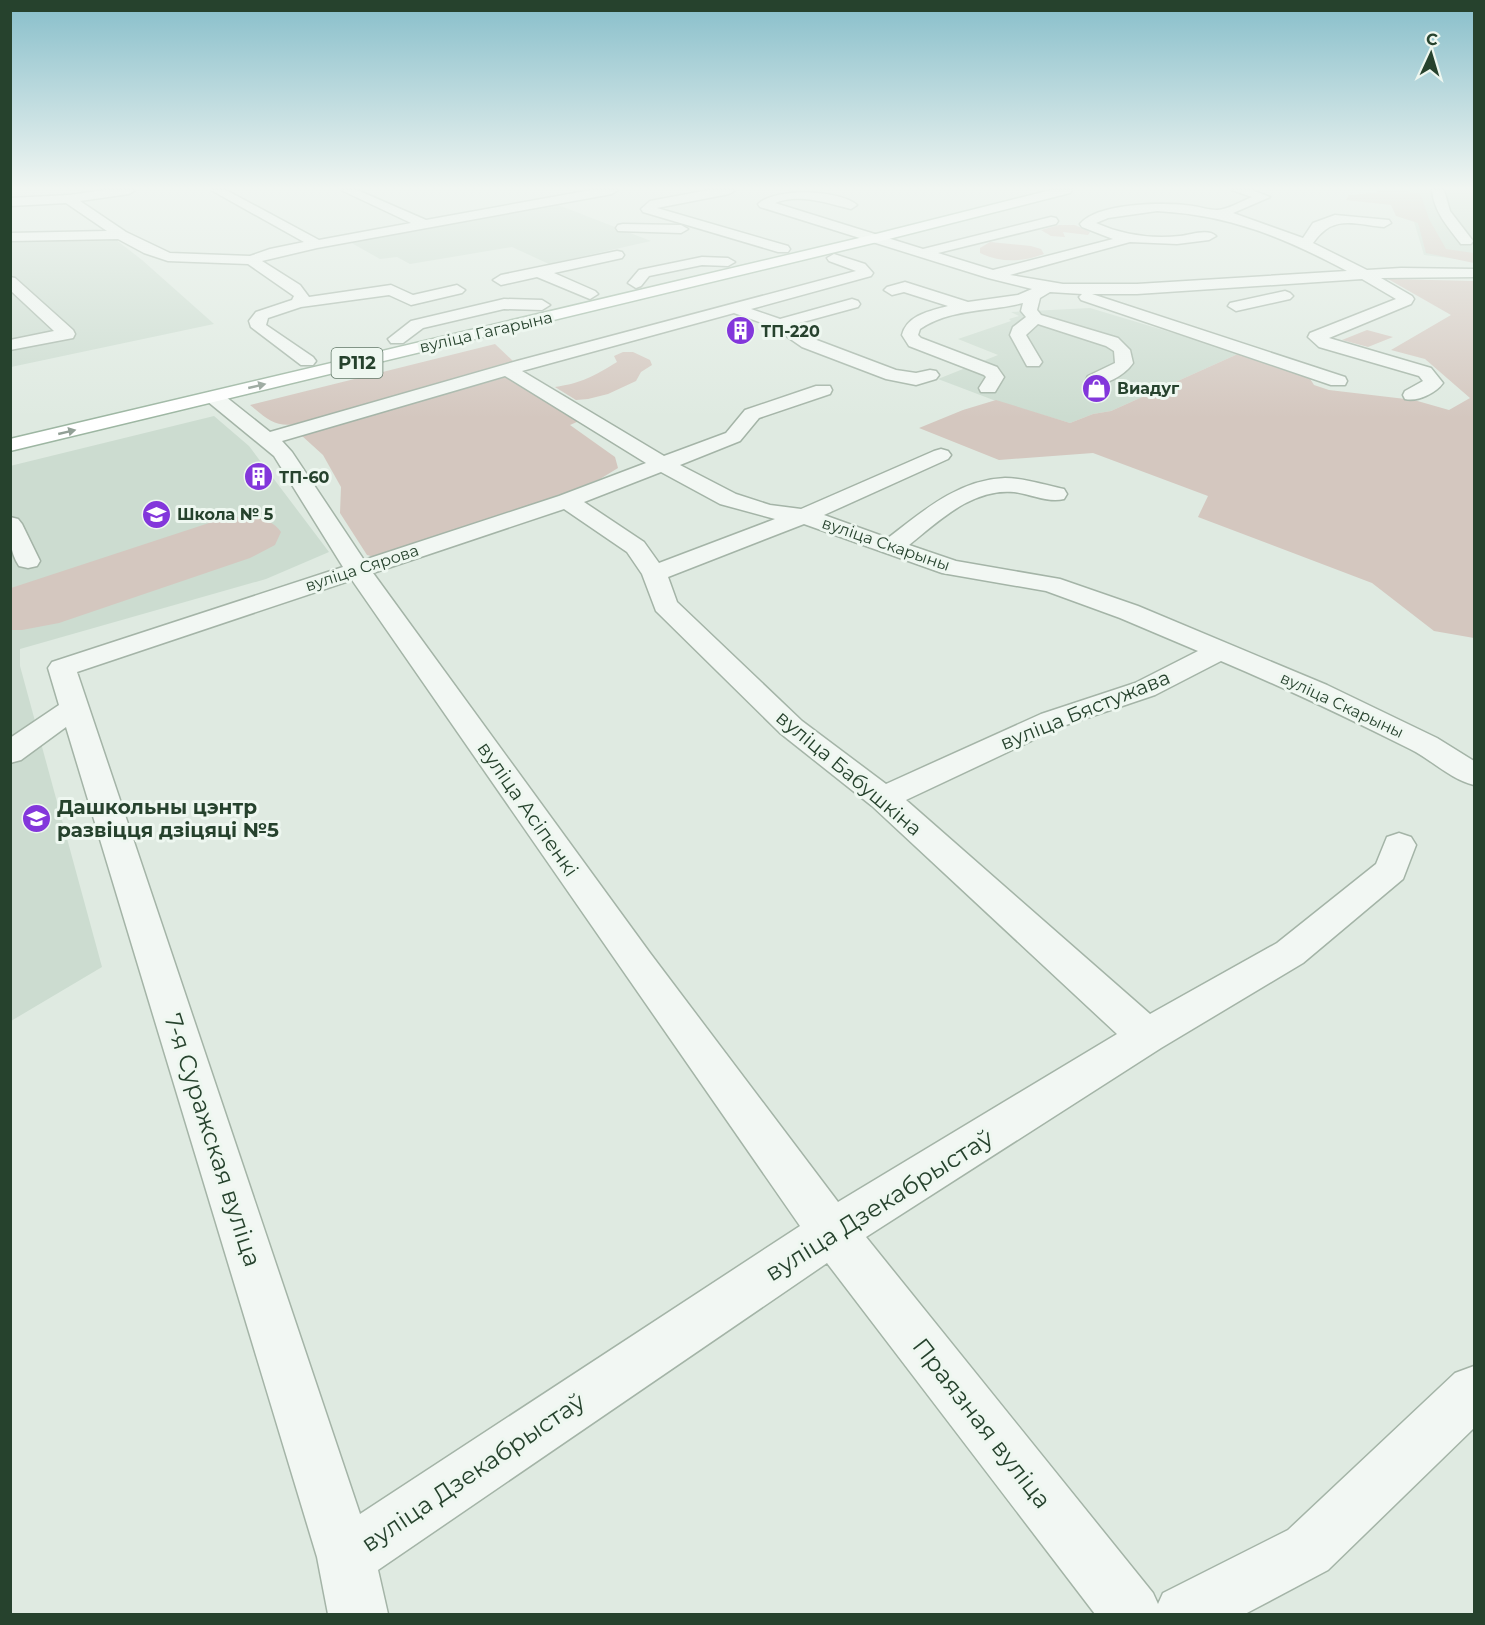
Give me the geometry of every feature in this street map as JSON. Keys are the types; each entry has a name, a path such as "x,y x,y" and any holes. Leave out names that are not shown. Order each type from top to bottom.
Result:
{"main road":[{"name":"вуліца Гагарына","path":"10,445 761,266"},
{"name":"вуліца Гагарына","path":"10,430 636,283"},
{"path":"505,314 523,323"}],"street":[{"path":"259,266 296,295 391,290 411,300 457,290"},
{"path":"501,280 567,266"},
{"path":"636,283 644,273 679,266"},
{"path":"268,439 508,370 866,273 857,266"},
{"path":"964,266 1052,288 1338,381"},
{"path":"993,274 1024,266"},
{"path":"1348,266 1402,296 1405,302 1317,335 1317,338 1325,343 1425,372 1434,383 1412,395"},
{"path":"1397,266 1401,272"},
{"path":"1016,268 1052,288 1137,289 1367,276 1401,272 1474,273"},
{"path":"988,388 995,377 991,371 915,342 910,335 912,327 917,323 967,307 1099,277 1209,269"},
{"path":"539,272 590,294"},
{"path":"1236,306 1367,276"},
{"path":"10,281 68,334 10,345"},
{"path":"307,361 259,327 257,321 262,315 317,284"},
{"path":"892,290 912,288 967,307"},
{"path":"1052,288 1029,311 1035,318 1119,346 1123,351 1124,363 1121,367 1095,380"},
{"path":"397,339 417,324 504,304 543,305"},
{"path":"779,324 852,304"},
{"path":"734,308 779,324 808,342 892,375 916,379 930,375"},
{"path":"1033,362 1018,335 1019,331 1035,318"},
{"name":"вуліца Скарыны","path":"508,370 662,465 728,499 767,511 804,516 951,568 1051,584 1129,612 1317,691 1426,745 1474,775"},
{"name":"вуліца Сярова","path":"10,753 68,688 357,569 567,501 680,459 733,437 752,414 823,390"},
{"name":"вуліца Асіпенкі","path":"214,397 282,452 357,569 637,963 832,1232"},
{"path":"654,574 804,516 941,455"},
{"path":"891,547 954,500 982,487 1008,485 1056,494"},
{"name":"вуліца Бабушкіна","path":"567,501 636,546 654,574 665,605 790,727 883,798 1147,1036"},
{"path":"10,524 28,561"},
{"name":"вуліца Бястужава","path":"883,798 1052,720 1145,689 1221,650"},
{"name":"7-я Суражская вуліца","path":"68,688 346,1557 358,1614"},
{"name":"вуліца Дзекабрыстаў","path":"346,1557 832,1232 1147,1036 1290,953 1390,870 1400,845"},
{"name":"Праязная вуліца","path":"832,1232 1132,1614"},
{"path":"1184,1614 1308,1550 1474,1392"}],"shaded area":[{"path":"10,266 149,266 214,324 11,367"},
{"path":"1388,279 1474,281 1474,638 1434,631 1372,583 1198,517 1208,496 1093,453 999,460 919,428 963,410 996,400 1070,423 1093,414 1111,411 1240,353 1309,377 1314,385 1329,390 1414,400 1449,410 1470,398 1425,359 1391,350 1451,315"},
{"path":"1090,308 1240,353 1111,411 1093,414 1070,423 996,401 938,379 998,355 958,339 1011,321 1009,319 1019,316 1011,312"},
{"path":"1367,330 1393,337 1368,347 1342,340"},
{"path":"495,344 514,362 305,423 287,425 275,423 250,405"},
{"path":"623,352 633,352 650,360 652,365 641,372 636,381 608,394 588,399 576,400 555,387 594,375 617,362 614,356"},
{"path":"506,377 580,415 579,421 570,425 615,457 618,468 600,479 522,510 374,557 367,555 340,513 341,487 323,455 301,435"},
{"name":"Школа № 5","path":"214,416 249,446 329,552 266,579 20,649 20,666 102,967 11,1021 10,466"},
{"path":"235,517 255,518 272,523 281,532 275,545 250,558 59,623 11,630 11,588 209,523"}],"place":[{"name":"ТП-220","path":"740,331"},
{"name":"Виадуг","path":"1096,388"},
{"name":"ТП-60","path":"258,477"},
{"name":"Школа № 5","path":"156,514"},
{"name":"Дашкольны цэнтр развіцця дзіцяці №5","path":"36,818"}]}
